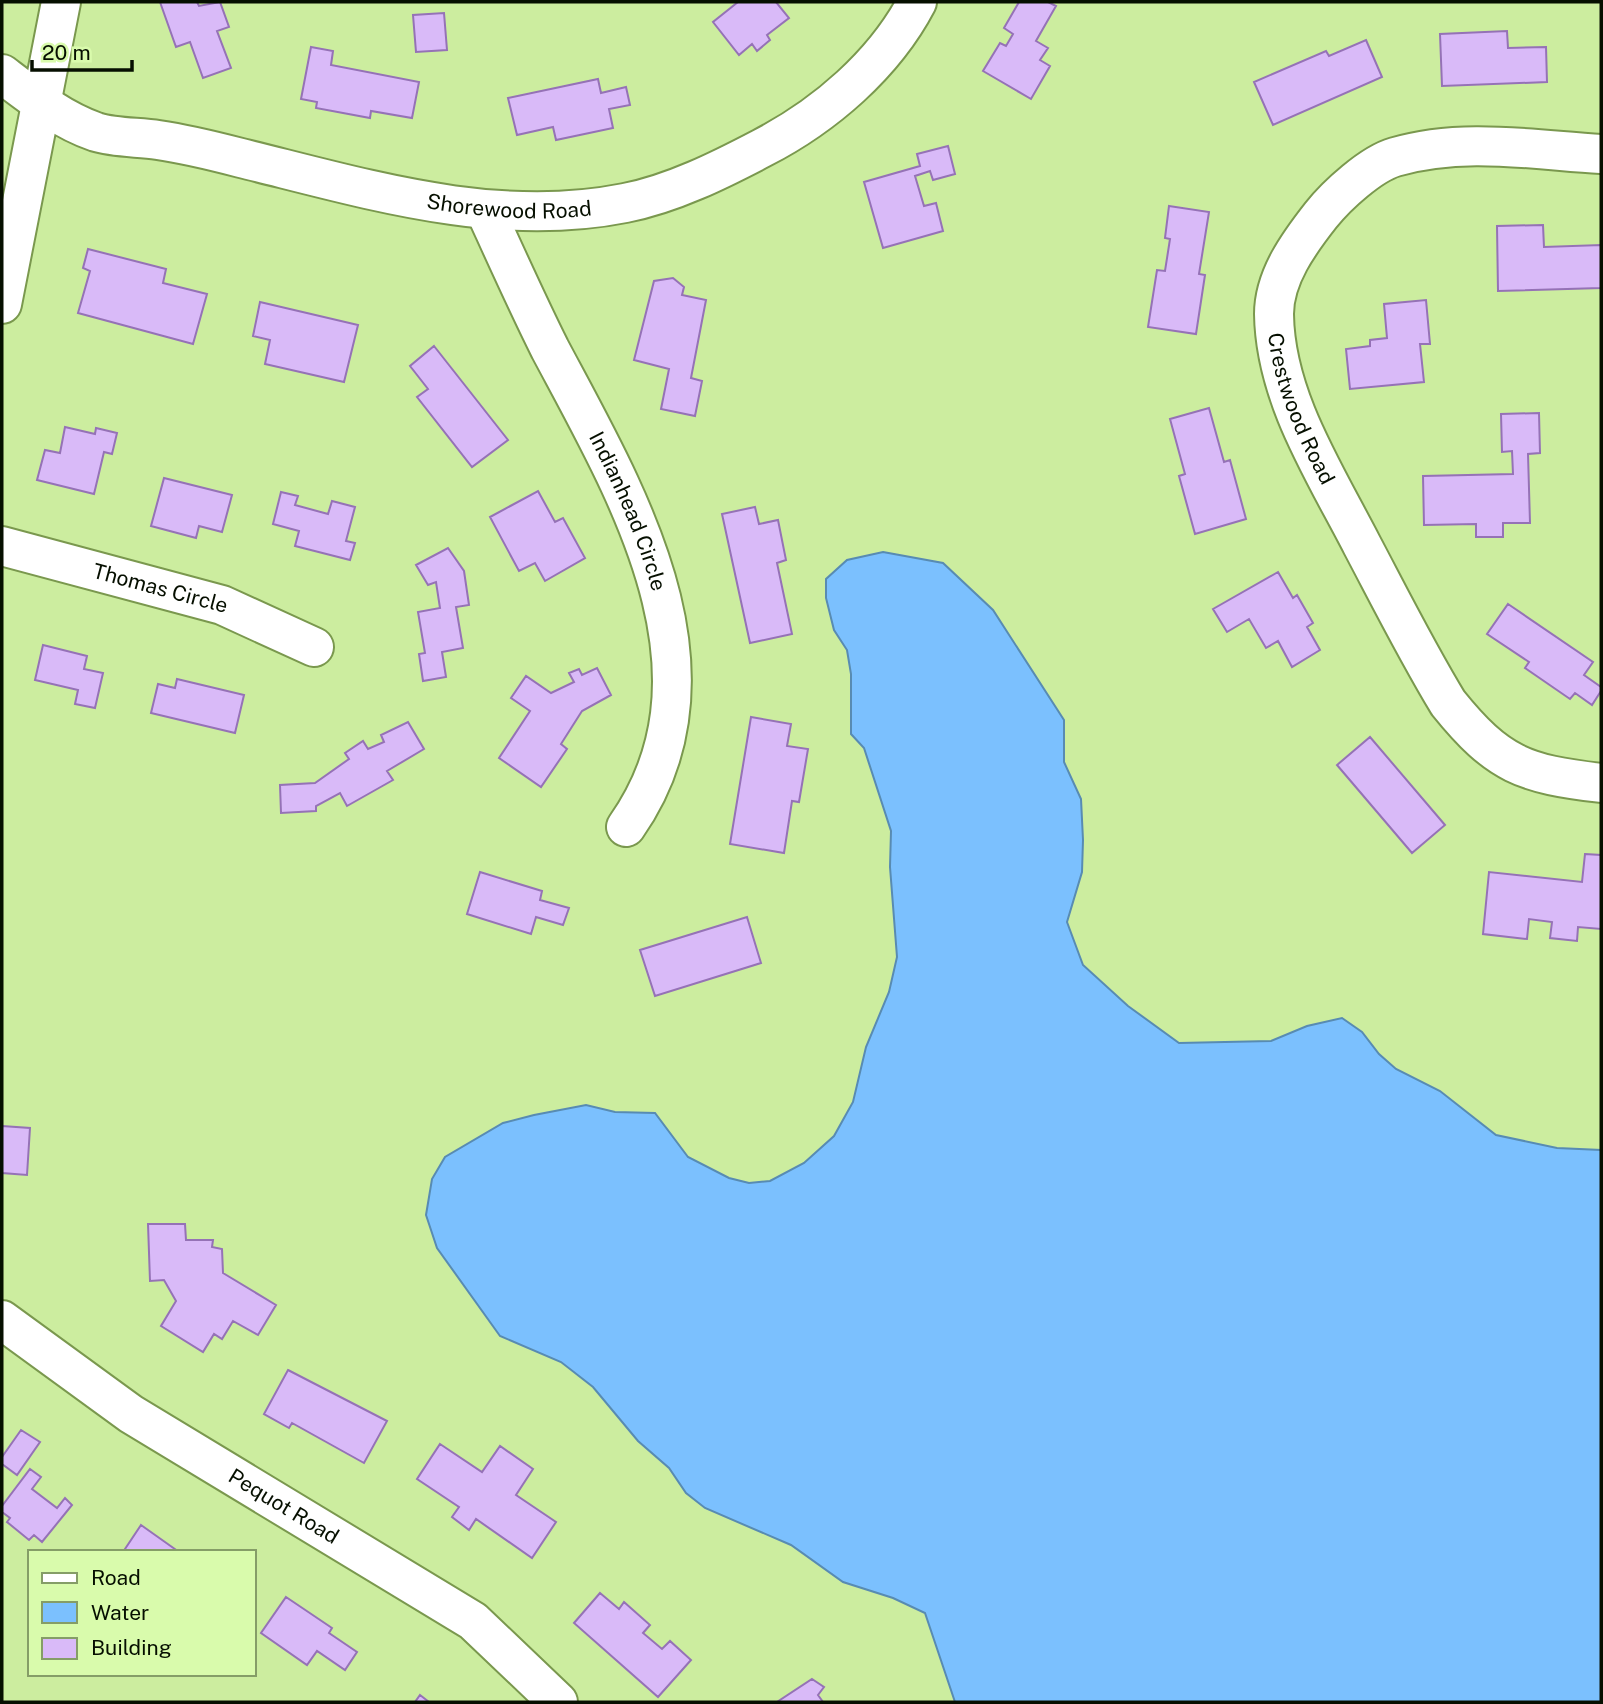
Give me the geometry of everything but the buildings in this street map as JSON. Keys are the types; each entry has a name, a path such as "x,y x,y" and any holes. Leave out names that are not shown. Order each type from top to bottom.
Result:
{"street":[{"path":"2,304 61,2"},
{"name":"Shorewood Road","path":"2,74 41,104 97,132 161,140 373,191 485,210 570,212 628,203 732,164 786,136 859,79 888,44 917,2"},
{"name":"Crestwood Road","path":"1601,154 1506,147 1440,148 1393,157 1354,182 1328,206 1301,239 1283,274 1274,312 1279,356 1290,395 1309,442 1448,704 1471,731 1499,757 1530,770 1601,783"},
{"name":"Indianhead Circle","path":"485,210 549,346 617,478 663,596 671,651 671,704 665,751 645,801 626,827"},
{"name":"Thomas Circle","path":"2,546 222,605 314,647"},
{"name":"Pequot Road","path":"2,1320 164,1436 399,1573 473,1621 558,1702"}],"water":[{"path":"883,552 943,563 993,610 1064,720 1064,762 1081,799 1083,840 1082,872 1067,922 1083,965 1128,1006 1179,1043 1271,1041 1307,1026 1342,1018 1362,1032 1379,1054 1396,1069 1440,1091 1496,1135 1557,1148 1601,1150 1601,1702 955,1702 925,1613 893,1598 843,1582 791,1545 705,1508 686,1493 669,1468 638,1441 593,1387 561,1362 500,1336 437,1248 426,1215 432,1179 445,1157 503,1123 586,1105 615,1112 655,1113 688,1157 729,1178 749,1183 770,1181 804,1163 834,1136 853,1102 866,1047 889,992 897,957 890,867 891,831 864,748 851,734 851,674 847,650 834,630 826,598 826,579 847,560"}]}
